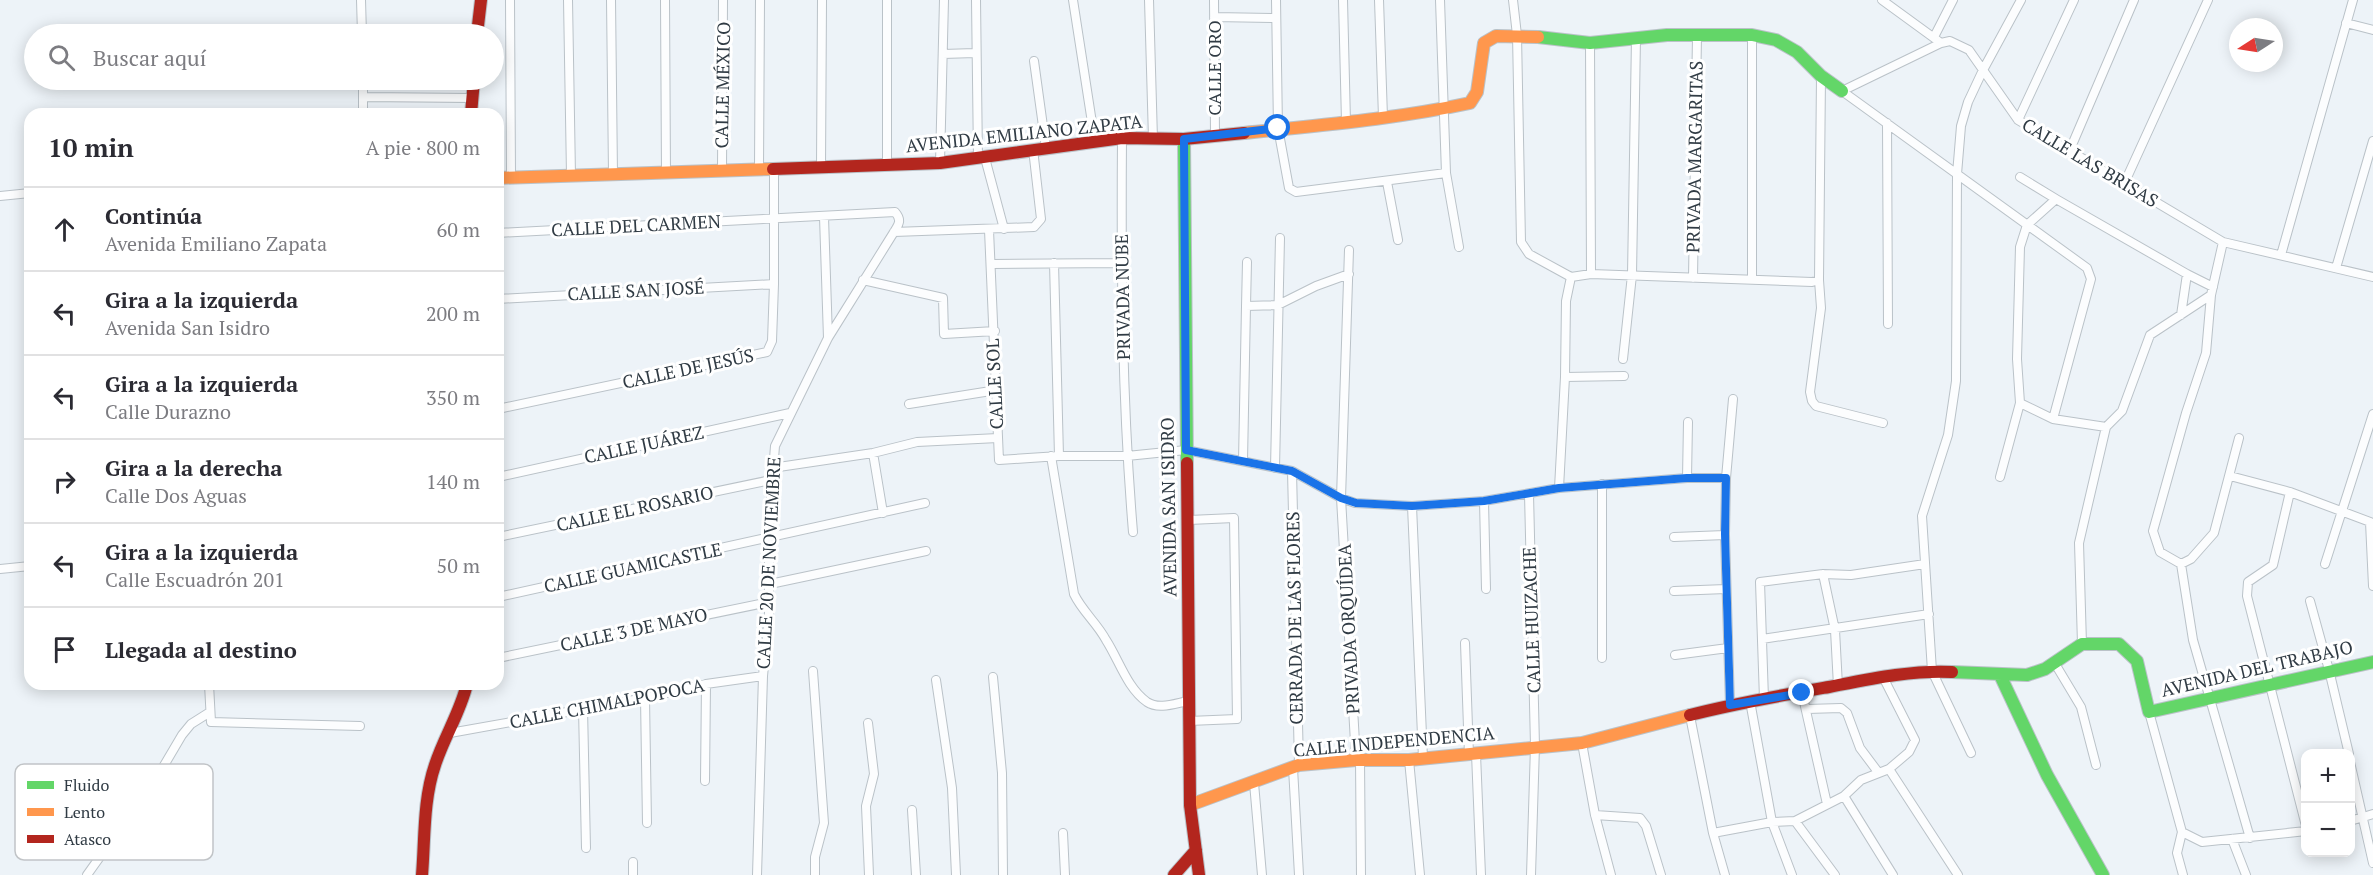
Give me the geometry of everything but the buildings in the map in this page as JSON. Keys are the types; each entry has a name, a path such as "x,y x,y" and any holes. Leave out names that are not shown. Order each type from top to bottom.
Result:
{"main road":[{"path":"478,24 481,0"},
{"name":"AVENIDA EMILIANO ZAPATA","path":"504,178 940,163 1122,138 1184,139 1443,109 1470,103 1477,92 1484,43 1496,36 1517,35 1590,43 1666,35 1752,36 1776,40 1797,52 1821,76 1842,91"},
{"path":"471,108 473,90"},
{"name":"AVENIDA SAN ISIDRO","path":"1184,139 1190,805 1199,875"},
{"path":"2082,644 2119,644 2137,661 2149,712"},
{"name":"CALLE INDEPENDENCIA","path":"1190,805 1296,767 1358,760 1409,760 1582,743 1730,705 1883,677 1932,671 2027,675 2045,669 2082,644"},
{"name":"AVENIDA DEL TRABAJO","path":"2149,712 2209,696 2373,662"},
{"path":"2000,675 2046,775 2103,875"},
{"path":"422,875 431,778 464,700 465,690"},
{"path":"1174,875 1196,850"}],"street":[{"path":"361,0 362,24"},
{"path":"510,0 511,178"},
{"path":"568,0 571,175"},
{"path":"611,0 613,174"},
{"path":"665,0 666,173"},
{"name":"CALLE MÉXICO","path":"722,170 723,0"},
{"path":"759,168 760,0"},
{"path":"821,167 822,0"},
{"path":"887,0 887,164"},
{"path":"940,163 945,0"},
{"path":"976,0 975,53 982,158 1004,229"},
{"path":"1073,0 1095,142"},
{"path":"1149,0 1153,139"},
{"name":"CALLE ORO","path":"1214,0 1215,135"},
{"path":"1276,0 1278,128 1289,188 1296,192 1446,173"},
{"path":"1343,0 1346,122"},
{"path":"1379,0 1383,117"},
{"path":"1440,0 1446,173 1459,247"},
{"path":"1513,0 1517,35 1521,242 1529,254 1571,277 1591,274 1752,278 1812,282 1819,280"},
{"path":"1953,0 1937,40 1842,91 2087,268 2091,279 2054,419"},
{"path":"1971,753 1932,671 1922,516 1948,435 1956,381 1957,174 1961,126 1968,102 1983,70 2021,0"},
{"path":"2018,120 2074,0"},
{"path":"2069,152 2134,0"},
{"path":"2124,184 2208,0"},
{"path":"2281,255 2353,0"},
{"path":"1884,1 1937,40"},
{"path":"1214,16 1275,18"},
{"path":"2346,23 2373,30"},
{"name":"PRIVADA MARGARITAS","path":"1693,278 1697,36"},
{"path":"1752,36 1752,278"},
{"path":"1623,359 1632,275 1636,38"},
{"name":"CALLE LAS BRISAS","path":"1937,40 1950,41 1969,50 2018,120 2223,242 2373,277"},
{"path":"1590,43 1591,274"},
{"path":"943,54 975,53"},
{"path":"894,232 1034,227 1041,219 1040,149 1034,61"},
{"path":"1821,76 1819,280 1821,308 1810,392 1816,406 1883,423"},
{"path":"363,90 363,108"},
{"path":"363,97 472,98"},
{"path":"1887,123 1888,324"},
{"name":"PRIVADA NUBE","path":"1122,138 1121,263 1127,456 1133,532"},
{"path":"2336,268 2373,141"},
{"name":"CALLE DE JESÚS","path":"504,409 767,352 772,341 774,168"},
{"path":"2020,177 2187,274 2212,291"},
{"path":"1387,182 1398,240"},
{"path":"0,196 24,194"},
{"path":"2000,477 2020,403 2017,359 2020,247 2028,225 2056,199"},
{"path":"828,338 824,217 895,212 900,223 894,232"},
{"name":"CALLE DEL CARMEN","path":"504,233 824,217"},
{"path":"989,230 995,331"},
{"name":"CALLE 20 DE NOVIEMBRE","path":"757,875 763,676 770,584 768,538 775,446 828,338 894,232"},
{"path":"1275,468 1280,238"},
{"path":"2181,564 2160,552 2153,531 2186,413 2206,353 2212,291 2223,242"},
{"name":"PRIVADA ORQUÍDEA","path":"1349,250 1341,498 1358,760 1361,875"},
{"path":"1243,461 1247,262"},
{"path":"1054,263 1055,456 1074,594 1079,605 1106,639 1126,679 1146,702 1155,706 1164,706 1188,701"},
{"path":"992,264 1121,263"},
{"path":"1246,306 1278,305 1316,286 1349,274"},
{"path":"2181,315 2187,274"},
{"path":"1559,488 1565,377 1566,301 1571,277"},
{"name":"CALLE SOL","path":"863,280 943,298 944,334 995,331 999,460 1055,456"},
{"name":"CALLE SAN JOSÉ","path":"504,299 774,284"},
{"path":"2082,644 2079,543 2106,428 2122,411 2150,335 2212,291"},
{"path":"1565,377 1624,376"},
{"path":"909,404 996,390"},
{"path":"1730,705 1725,534 1726,478 1733,399"},
{"path":"2020,403 2054,419 2106,428"},
{"name":"CALLE JUÁREZ","path":"504,476 790,413"},
{"path":"2325,564 2373,414"},
{"path":"1687,478 1688,422"},
{"path":"772,468 873,453 917,442 998,438"},
{"path":"2181,564 2191,559 2214,533 2239,438"},
{"path":"1055,456 1127,456 1186,450 1292,471 1341,498 1356,503 1412,506 1484,501 1559,488 1602,484 1687,478 1726,478"},
{"path":"873,453 883,513"},
{"name":"CERRADA DE LAS FLORES","path":"1292,471 1299,875"},
{"path":"2230,476 2290,492 2371,523 2373,586"},
{"name":"CALLE EL ROSARIO","path":"504,536 771,480"},
{"path":"1602,484 1602,658"},
{"path":"2290,492 2273,565 2248,582 2247,596 2301,807"},
{"name":"CALLE HUIZACHE","path":"1529,494 1535,747 1531,875"},
{"path":"1484,501 1486,589"},
{"name":"CALLE GUAMICASTLE","path":"504,596 925,503"},
{"path":"1412,506 1423,758"},
{"path":"1189,520 1234,518 1237,719 1189,721"},
{"path":"1674,537 1725,534"},
{"path":"770,584 926,551"},
{"path":"1764,699 1760,582 1823,574 1851,575 1925,564"},
{"path":"2181,564 2193,640 2250,838"},
{"path":"0,569 24,567"},
{"path":"1823,574 1835,630 1838,686"},
{"path":"1674,591 1726,589"},
{"path":"2310,601 2348,749"},
{"name":"CALLE 3 DE MAYO","path":"504,657 769,602"},
{"path":"1762,639 1835,630 1929,614"},
{"path":"1464,643 1481,875"},
{"path":"1675,655 1728,648"},
{"path":"2054,662 2081,707 2096,765"},
{"path":"813,671 824,823 815,857 815,875"},
{"name":"CALLE CHIMALPOPOCA","path":"450,732 534,719 706,684 763,676"},
{"path":"993,676 1002,773 1003,875"},
{"path":"1713,833 1772,822 1795,821 1844,796 1861,780 1889,769 1909,752 1915,740 1883,677"},
{"path":"936,680 952,788 957,875"},
{"path":"705,781 706,684"},
{"path":"209,690 211,722 360,726"},
{"path":"1802,693 1827,804"},
{"path":"645,698 647,822"},
{"path":"1750,701 1772,822 1792,875"},
{"path":"583,708 586,848"},
{"path":"1807,709 1841,708 1847,713 1860,748 1878,772"},
{"path":"165,764 191,724 210,712"},
{"path":"2149,712 2182,832 2177,853 2183,875"},
{"path":"1690,716 1713,833 1725,875"},
{"path":"868,723 874,774 866,806 869,875"},
{"path":"1582,743 1595,814 1611,875"},
{"path":"1409,760 1420,875"},
{"path":"1889,769 1958,875"},
{"path":"2355,782 2373,863"},
{"path":"1254,783 1262,875"},
{"path":"1844,796 1893,875"},
{"path":"912,810 916,875"},
{"path":"1595,814 1640,818 1646,826 1661,875"},
{"path":"2355,819 2373,814"},
{"path":"1795,821 1834,875"},
{"path":"2182,832 2202,842 2301,832"},
{"path":"1063,833 1065,875"},
{"path":"2232,839 2246,875"},
{"path":"87,875 98,860"},
{"path":"633,862 633,875"}],"traffic: fast":[{"path":"1538,37 1590,43 1667,35 1752,35 1776,40 1797,52 1821,76 1842,91"},
{"path":"1184,139 1187,463"},
{"path":"1952,672 2027,675 2045,669 2082,644 2119,644 2137,661 2149,712 2373,662"},
{"path":"2000,675 2047,775 2103,875"}],"traffic: slow":[{"path":"1244,133 1386,117 1470,103 1477,92 1484,43 1496,36 1538,37"},
{"path":"504,178 773,169"},
{"path":"1190,805 1299,765 1356,760 1409,760 1582,743 1690,715"}],"traffic: jam":[{"path":"478,24 481,0"},
{"path":"472,108 473,90"},
{"path":"773,169 940,163 1122,138 1184,139 1244,133"},
{"path":"1187,463 1190,805 1199,875"},
{"path":"1690,715 1875,678 1921,672 1952,672"},
{"path":"422,875 426,806 431,778 465,690"},
{"path":"1174,875 1196,850"}],"route":[{"path":"1278,128 1184,139 1186,450 1292,471 1341,498 1356,503 1412,506 1484,501 1559,488 1687,478 1726,478 1725,534 1730,705 1802,693"}]}
